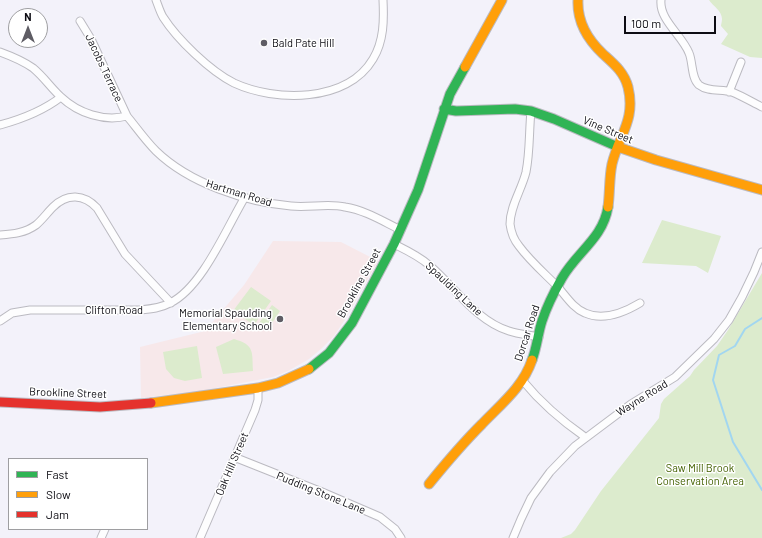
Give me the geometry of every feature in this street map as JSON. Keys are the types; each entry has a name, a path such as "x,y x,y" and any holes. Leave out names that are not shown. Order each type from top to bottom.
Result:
{"street":[{"path":"156,0 163,16 194,53 233,82 251,90 294,96 321,93 343,85 366,70 376,53 383,32 383,0"},
{"name":"Brookline Street","path":"0,402 64,406 119,406 175,400 258,388 278,383 298,374 310,368 329,353 352,323 401,230 418,190 450,94 502,0"},
{"name":"Dorcar Road","path":"429,484 454,453 523,381 531,363 544,315 558,287 568,268 596,236 607,217 610,171 618,148 625,135 629,119 630,106 625,78 615,64 594,45 586,35 578,16 578,0"},
{"path":"661,0 661,6 664,14 684,42 690,54 694,77 698,84 704,87 738,94 762,107"},
{"name":"Jacobs Terrace","path":"80,20 91,40 126,116"},
{"path":"0,52 33,68 61,97 72,106 99,117 118,118 126,116"},
{"path":"729,92 741,62"},
{"path":"0,125 19,120 49,107 61,97"},
{"name":"Vine Street","path":"444,109 456,111 514,109 531,111 554,119 618,148 762,190"},
{"path":"531,111 526,170 523,182 513,206 510,224 512,235 518,246 558,287 571,303 585,314 604,316 632,308 640,303"},
{"name":"Hartman Road","path":"126,116 156,151 175,166 203,183 270,204 316,207 332,205 346,207 363,212 401,230"},
{"path":"0,235 17,234 36,225 54,206 63,199 69,197 83,198 91,202 97,208 124,254 170,303"},
{"name":"Clifton Road","path":"0,321 12,313 30,310 140,310 158,308 170,303 184,295 194,284 222,239 245,197"},
{"name":"Spaulding Lane","path":"394,244 416,255 429,265 467,303 484,317 508,331 539,336"},
{"name":"Wayne Road","path":"513,538 531,498 550,472 585,437 631,404 676,377 714,339 729,320 742,297 762,252"},
{"path":"523,381 532,393 550,410 585,437"},
{"name":"Oak Hill Street","path":"200,538 255,410 258,400 258,388"},
{"name":"Pudding Stone Lane","path":"234,457 380,517 395,529 401,538"}],"shaded area":[{"name":"Memorial Spaulding Elementary School","path":"273,241 341,242 378,261 346,318 334,336 309,359 288,371 273,377 200,391 141,398 140,347 205,331 244,285"}],"green space":[{"path":"709,0 762,0 762,58 750,57 721,44 728,34 721,26 721,14"},
{"path":"662,220 721,236 708,273 696,266 642,263"},
{"name":"Saw Mill Brook Conservation Area","path":"762,273 762,538 561,538 571,534 575,530 601,491 659,418 661,404 664,399 690,376 717,346"},
{"path":"251,287 271,301 254,325 233,311"},
{"path":"272,305 280,311 268,329 259,323"},
{"path":"234,339 246,344 251,350 253,371 223,374 216,347"},
{"path":"197,346 202,378 185,381 174,378 166,369 163,352"}],"waterway":[{"path":"762,318 745,329 735,346 719,355 713,380 733,442 762,490"}],"traffic: fast":[{"path":"309,369 329,353 352,323 394,244 418,190 450,94 465,67"},
{"path":"444,109 456,111 515,109 531,111 554,119 618,147"},
{"path":"532,360 539,330 553,294 568,269 601,228 608,207"}],"traffic: slow":[{"path":"465,67 502,0"},
{"path":"578,0 579,16 584,30 597,48 615,65 624,77 628,87 630,99 630,109 626,127 612,164 608,207"},
{"path":"618,147 656,160 762,190"},
{"path":"429,484 461,446 517,387 523,379 532,360"},
{"path":"151,403 258,388 278,383 309,369"}],"traffic: jam":[{"path":"0,402 100,407 151,403"}],"place":[{"name":"Bald Pate Hill","path":"264,43"},
{"name":"Memorial Spaulding Elementary School","path":"280,319"}]}
